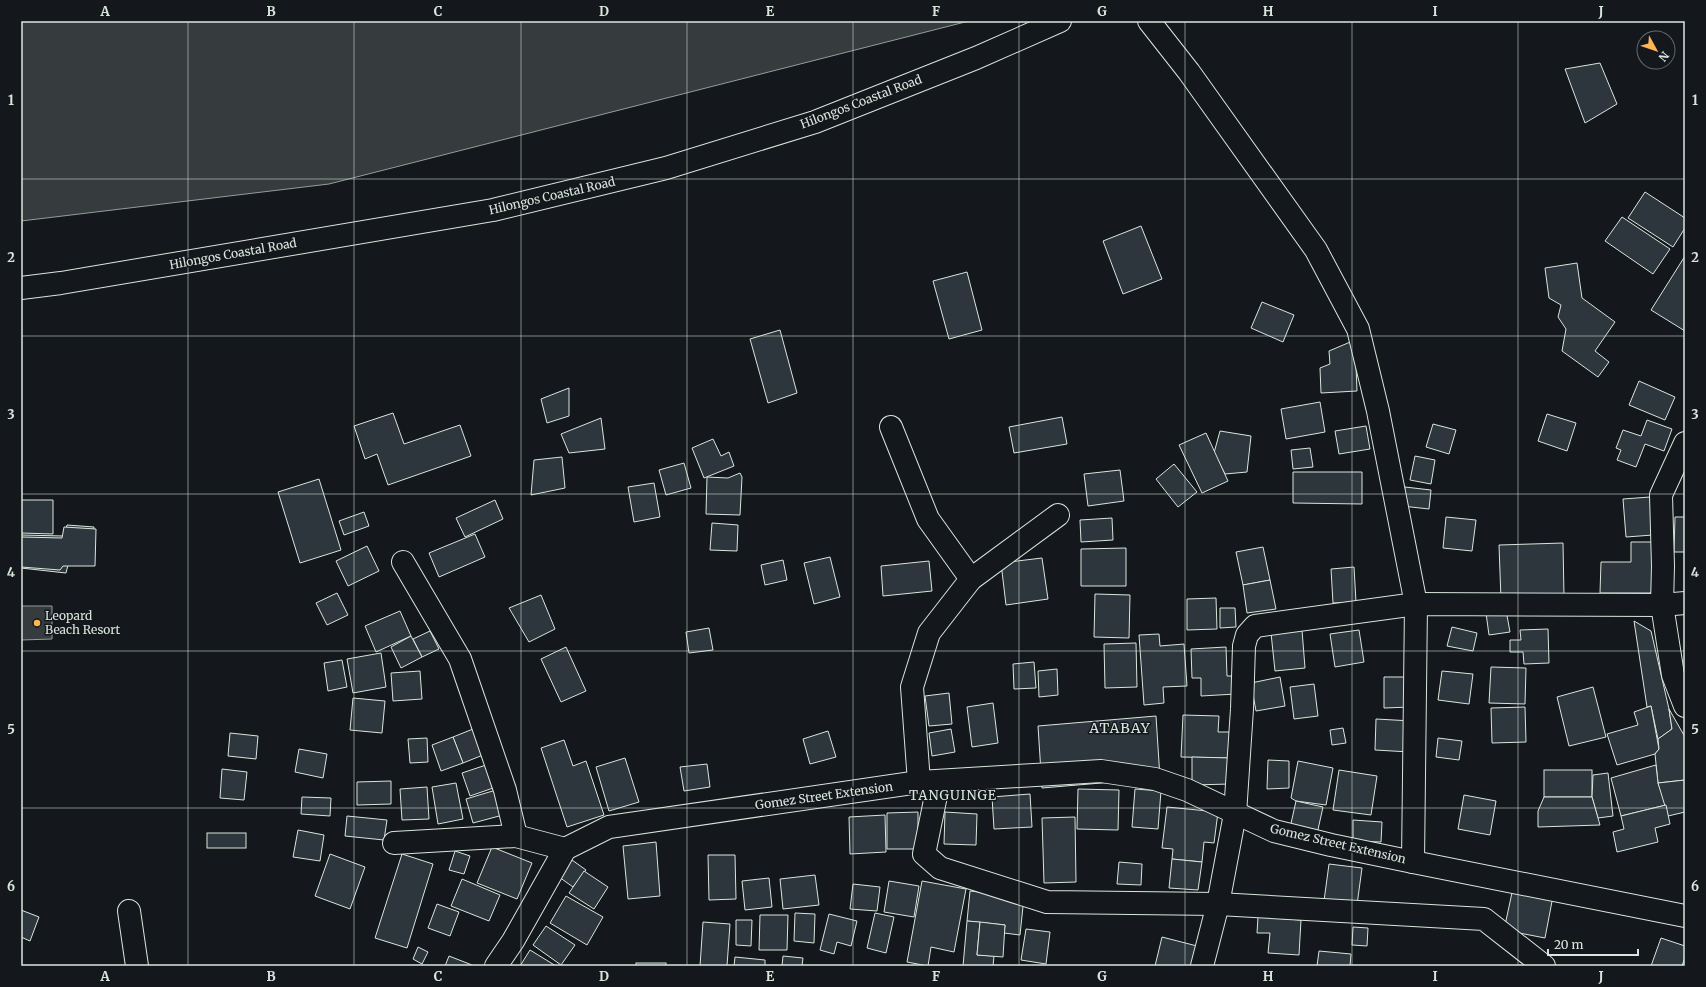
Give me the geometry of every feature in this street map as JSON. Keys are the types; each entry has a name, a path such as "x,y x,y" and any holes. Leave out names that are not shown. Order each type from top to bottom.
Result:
{"street":[{"name":"Hilongos Coastal Road","path":"21,288 61,283 494,210 666,168 815,122 976,58 1060,21"},
{"path":"1149,21 1189,72 1316,250 1358,329 1378,411 1416,604 1413,862"},
{"path":"891,427 928,519 971,579"},
{"path":"1685,443 1661,495 1663,566 1662,605 1673,675 1685,706"},
{"path":"1058,515 971,579 928,633 912,687 929,781 924,854 940,868 1048,902 1218,904 1484,919 1544,966"},
{"path":"403,562 460,659 505,790 516,836"},
{"path":"1202,966 1218,904 1236,814 1244,646 1247,635 1255,626 1416,604 1662,605 1685,603"},
{"name":"Gomez Street Extension","path":"565,849 609,827 929,781 1101,771 1155,779 1187,790 1274,831 1331,845 1413,862 1685,916"},
{"path":"394,843 516,836 565,849 513,941 496,966"},
{"path":"129,911 137,966"}],"shaded area":[{"path":"21,21 969,21 329,184 21,221"},
{"name":"Leopard Beach Resort","path":"21,606 52,606 52,639 21,640"}],"building":[{"path":"1600,63 1617,104 1585,123 1565,69"},
{"path":"1645,192 1685,218 1685,228 1673,247 1628,218"},
{"path":"1622,217 1670,249 1653,274 1605,241"},
{"path":"1141,226 1162,279 1123,294 1103,241"},
{"path":"1685,256 1685,331 1651,310"},
{"path":"1577,263 1582,298 1615,322 1595,351 1609,362 1598,377 1562,351 1566,329 1558,317 1561,305 1549,298 1545,268"},
{"path":"967,272 982,330 949,339 933,281"},
{"path":"1262,302 1294,315 1283,342 1251,328"},
{"path":"780,330 797,393 768,403 750,339"},
{"path":"1355,340 1357,391 1321,393 1320,368 1330,364 1329,351"},
{"path":"1639,381 1675,397 1665,420 1629,405"},
{"path":"569,388 569,416 547,423 541,399"},
{"path":"1320,402 1325,432 1286,439 1281,409"},
{"path":"393,413 404,444 460,425 471,456 388,485 377,454 365,459 354,426"},
{"path":"1547,414 1576,423 1567,451 1538,441"},
{"path":"1062,417 1067,444 1014,453 1009,427"},
{"path":"601,418 605,449 569,453 561,434"},
{"path":"1647,420 1672,429 1664,451 1645,444 1636,467 1617,460 1621,450 1616,448 1623,430 1641,436"},
{"path":"1433,424 1456,430 1449,454 1426,447"},
{"path":"1366,426 1370,449 1339,454 1335,431"},
{"path":"1220,431 1251,436 1247,472 1225,474 1214,453"},
{"path":"1206,433 1228,481 1202,493 1179,445"},
{"path":"713,439 721,456 729,452 734,466 704,478 692,448"},
{"path":"1310,448 1313,467 1293,469 1291,450"},
{"path":"1415,456 1435,460 1431,484 1410,480"},
{"path":"562,457 565,488 531,495 534,460"},
{"path":"684,463 691,488 666,495 659,470"},
{"path":"1174,464 1197,492 1178,507 1156,479"},
{"path":"1120,470 1124,501 1088,506 1084,474"},
{"path":"1293,472 1362,472 1362,504 1293,503"},
{"path":"740,473 742,477 740,515 706,514 707,477 728,478"},
{"path":"319,479 341,550 300,563 278,492"},
{"path":"654,483 660,517 634,522 628,487"},
{"path":"1405,487 1431,490 1429,509 1402,506"},
{"path":"1650,497 1653,535 1626,537 1623,499"},
{"path":"21,500 53,500 53,534 21,533"},
{"path":"495,500 503,519 465,537 456,518"},
{"path":"364,512 369,526 344,535 339,521"},
{"path":"1446,517 1476,520 1472,551 1443,548"},
{"path":"1675,517 1685,517 1685,552 1674,552"},
{"path":"1112,518 1113,540 1081,542 1080,520"},
{"path":"712,523 738,525 737,551 710,550"},
{"path":"67,525 94,527 91,564 69,561 66,573 21,568 21,535 64,536"},
{"path":"64,527 96,529 95,566 63,566 60,570 21,567 21,537 62,538"},
{"path":"475,534 485,557 439,577 429,553"},
{"path":"1631,542 1661,542 1660,593 1600,593 1601,562 1631,562"},
{"path":"1563,543 1564,597 1501,600 1499,545"},
{"path":"367,546 379,571 348,586 336,561"},
{"path":"1263,547 1270,580 1243,585 1236,552"},
{"path":"1126,548 1126,586 1081,586 1081,549"},
{"path":"830,557 840,597 814,604 804,563"},
{"path":"1042,558 1048,599 1006,605 1001,563"},
{"path":"783,560 787,580 765,585 761,565"},
{"path":"929,561 932,591 883,596 881,566"},
{"path":"1354,567 1356,602 1333,603 1331,569"},
{"path":"1270,580 1276,609 1247,613 1243,585"},
{"path":"337,593 348,615 327,625 316,603"},
{"path":"1095,594 1130,595 1129,638 1094,637"},
{"path":"541,595 555,629 529,642 509,608"},
{"path":"1216,598 1217,629 1187,630 1187,599"},
{"path":"1220,608 1235,608 1236,627 1220,628"},
{"path":"1506,610 1510,632 1489,635 1486,613"},
{"path":"400,611 411,636 376,652 365,626"},
{"path":"1634,621 1651,631 1669,709 1672,729 1658,739 1651,706 1647,707"},
{"path":"1452,627 1477,633 1473,651 1447,646"},
{"path":"709,628 713,650 689,653 686,632"},
{"path":"1548,629 1549,663 1524,664 1523,652 1510,652 1510,640 1521,640 1520,630"},
{"path":"1302,630 1305,668 1275,671 1271,633"},
{"path":"1359,630 1364,662 1335,667 1330,634"},
{"path":"430,631 439,649 422,657 413,639"},
{"path":"1159,634 1160,646 1184,644 1187,686 1163,687 1164,703 1144,705 1139,635"},
{"path":"411,636 422,657 401,668 391,647"},
{"path":"1136,643 1137,687 1105,688 1104,644"},
{"path":"566,647 586,691 561,702 541,659"},
{"path":"1226,647 1227,676 1235,676 1236,694 1201,696 1201,678 1192,678 1191,649"},
{"path":"381,653 386,687 353,693 347,659"},
{"path":"342,660 347,687 328,691 324,663"},
{"path":"1034,662 1036,688 1014,689 1013,664"},
{"path":"1491,667 1526,668 1525,704 1489,703"},
{"path":"1057,669 1058,695 1039,697 1038,671"},
{"path":"420,671 422,699 393,701 391,673"},
{"path":"1442,671 1473,674 1469,704 1438,700"},
{"path":"1280,677 1285,706 1256,711 1251,683"},
{"path":"1384,677 1410,677 1410,707 1384,708"},
{"path":"1314,684 1318,716 1294,719 1290,687"},
{"path":"1593,687 1606,737 1569,746 1557,697"},
{"path":"949,693 952,724 929,726 925,696"},
{"path":"353,698 385,701 382,733 350,730"},
{"path":"993,703 998,743 972,747 967,707"},
{"path":"1651,706 1659,749 1655,754 1617,765 1607,734 1638,725 1634,712"},
{"path":"1525,707 1526,742 1492,743 1491,708"},
{"path":"1669,709 1685,737 1685,780 1658,783 1655,754 1659,749 1658,739 1672,729"},
{"path":"1183,715 1219,716 1218,732 1231,732 1231,758 1181,757"},
{"path":"1156,716 1160,778 1042,788 1038,726"},
{"path":"1376,719 1412,721 1410,752 1375,750"},
{"path":"1343,728 1346,743 1332,745 1330,730"},
{"path":"473,729 483,755 463,763 453,737"},
{"path":"951,729 955,752 932,756 929,733"},
{"path":"828,731 836,757 810,764 803,739"},
{"path":"230,733 258,736 256,759 228,756"},
{"path":"453,737 463,763 441,771 432,745"},
{"path":"427,738 428,762 410,763 408,739"},
{"path":"1438,738 1462,741 1459,760 1436,757"},
{"path":"564,740 573,766 586,761 604,815 567,827 541,748"},
{"path":"299,749 327,754 323,778 295,772"},
{"path":"1192,757 1231,758 1230,784 1192,785"},
{"path":"625,758 639,802 609,811 596,767"},
{"path":"1268,760 1289,761 1289,788 1267,789"},
{"path":"1298,761 1333,768 1326,805 1296,801 1291,798"},
{"path":"489,764 496,787 470,796 462,773"},
{"path":"707,764 710,787 684,791 680,767"},
{"path":"1656,765 1658,783 1666,805 1621,816 1611,778"},
{"path":"222,769 247,772 244,800 220,798"},
{"path":"1339,770 1377,776 1371,815 1333,810"},
{"path":"1544,770 1592,770 1592,797 1544,797"},
{"path":"1608,773 1613,816 1598,818 1592,797 1593,775"},
{"path":"1685,780 1685,812 1668,816 1658,783"},
{"path":"391,781 391,804 357,805 357,782"},
{"path":"456,783 463,819 438,824 432,787"},
{"path":"427,787 429,819 402,820 400,789"},
{"path":"1078,789 1119,790 1118,830 1077,829"},
{"path":"1135,789 1161,791 1158,829 1132,827"},
{"path":"496,790 503,815 473,823 466,799"},
{"path":"1030,794 1032,827 994,829 992,797"},
{"path":"1464,795 1496,801 1490,835 1458,829"},
{"path":"302,797 331,798 330,816 301,814"},
{"path":"1544,797 1592,797 1600,825 1538,827 1538,811"},
{"path":"1296,801 1323,807 1317,834 1290,828"},
{"path":"1666,805 1670,824 1655,828 1658,842 1617,852 1613,832 1624,829 1621,816"},
{"path":"1167,807 1218,812 1214,843 1204,842 1202,862 1172,859 1173,849 1162,848"},
{"path":"918,812 918,849 887,849 887,813"},
{"path":"945,812 977,814 976,845 944,844"},
{"path":"885,815 886,852 850,854 849,817"},
{"path":"347,816 387,820 384,840 345,836"},
{"path":"1075,817 1076,882 1044,883 1042,818"},
{"path":"1353,820 1382,822 1381,842 1353,841"},
{"path":"298,830 324,835 320,861 293,857"},
{"path":"207,833 246,833 246,848 207,848"},
{"path":"656,842 660,896 628,899 623,846"},
{"path":"492,847 532,863 517,899 477,883"},
{"path":"455,851 470,856 464,874 449,870"},
{"path":"330,854 365,867 350,909 315,896"},
{"path":"402,854 433,864 407,948 375,938"},
{"path":"708,855 735,855 736,899 709,900"},
{"path":"1172,859 1202,862 1198,890 1169,888"},
{"path":"572,860 586,870 573,887 559,877"},
{"path":"1119,862 1142,864 1141,885 1117,884"},
{"path":"1329,864 1362,868 1357,905 1324,901"},
{"path":"584,871 608,887 594,909 569,893"},
{"path":"815,875 819,905 783,909 780,879"},
{"path":"769,878 772,907 745,910 742,881"},
{"path":"462,879 500,895 489,921 451,906"},
{"path":"889,881 919,886 914,917 884,912"},
{"path":"922,881 966,889 954,952 931,947 928,966 907,962"},
{"path":"853,884 880,887 877,911 850,909"},
{"path":"1513,888 1553,896 1545,938 1504,930"},
{"path":"970,891 1024,897 1020,935 1004,933 1005,925 967,921"},
{"path":"566,896 603,917 587,945 550,923"},
{"path":"437,904 459,912 450,936 428,928"},
{"path":"21,910 39,917 30,941 21,937"},
{"path":"795,913 815,914 814,943 794,941"},
{"path":"875,913 894,917 886,953 867,948"},
{"path":"829,914 857,921 851,946 837,942 834,954 820,950"},
{"path":"760,915 788,915 787,950 759,950"},
{"path":"1258,917 1301,920 1299,955 1268,953 1270,933 1257,933"},
{"path":"736,920 752,920 751,946 736,945"},
{"path":"967,921 980,922 977,955 994,956 993,966 963,966"},
{"path":"703,922 730,924 727,966 700,966"},
{"path":"980,922 1005,925 1003,957 977,955"},
{"path":"546,926 575,945 561,965 533,945"},
{"path":"1353,927 1368,928 1367,946 1352,945"},
{"path":"1026,929 1050,932 1046,964 1021,960"},
{"path":"1162,937 1197,946 1191,966 1155,966"},
{"path":"1661,938 1685,946 1685,957 1682,966 1651,966"},
{"path":"418,947 428,952 422,964 413,959"},
{"path":"530,950 556,966 520,966"},
{"path":"1319,951 1351,954 1350,966 1317,966"},
{"path":"449,956 472,965 445,966"},
{"path":"783,956 803,958 802,966 782,966"},
{"path":"735,957 765,960 765,966 734,966"},
{"path":"636,963 666,963 666,966 636,966"}],"place":[{"name":"Leopard Beach Resort","path":"37,623"}],"district":[{"name":"ATABAY","path":"1120,728"},
{"name":"TANGUINGE","path":"953,795"}]}
